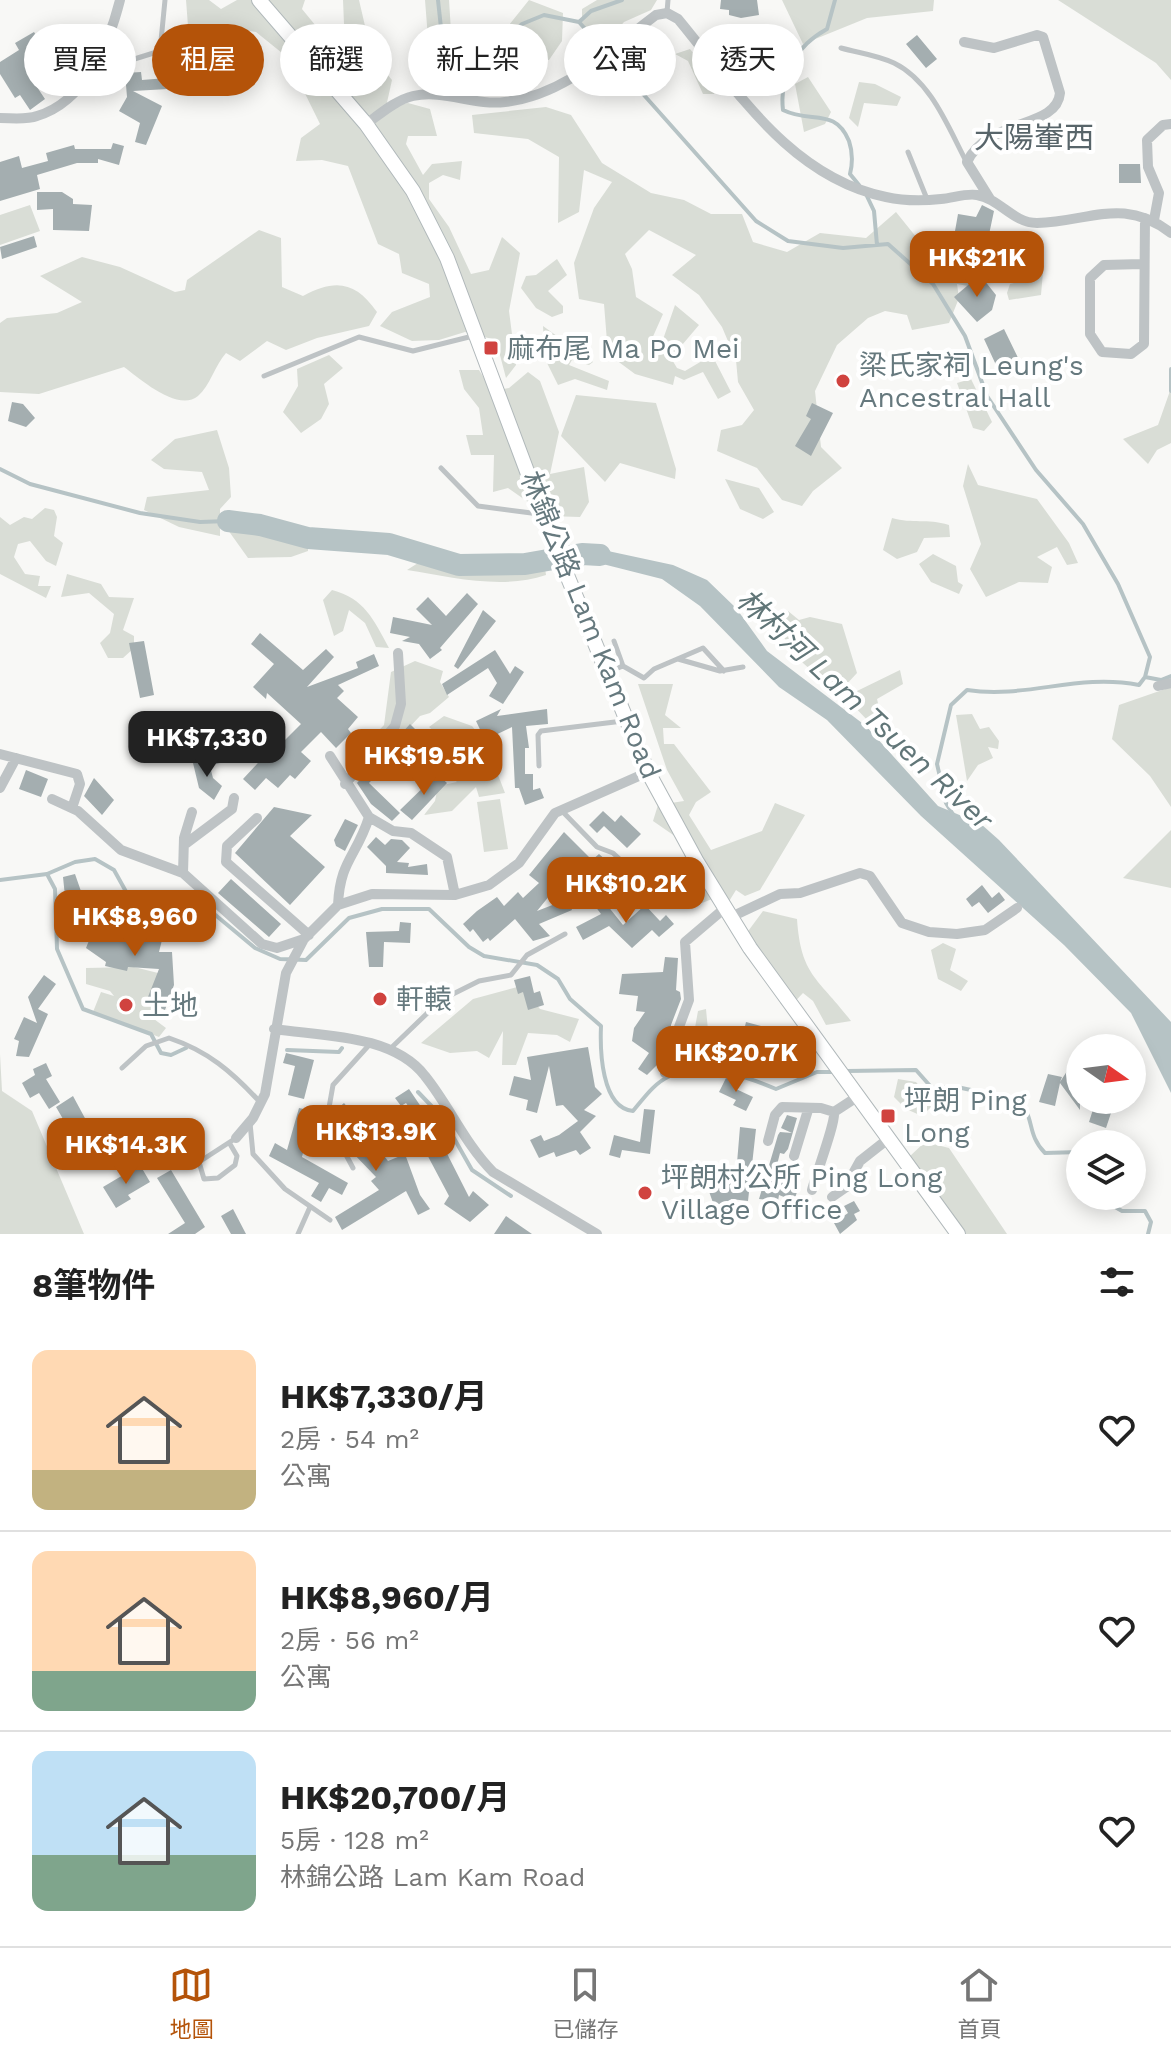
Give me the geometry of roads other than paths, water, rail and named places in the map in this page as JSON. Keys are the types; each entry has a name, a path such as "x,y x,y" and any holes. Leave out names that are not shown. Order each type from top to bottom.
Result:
{"main road":[{"name":"林錦公路 Lam Kam Road","path":"259,0 366,124 413,191 447,258 555,546 648,772 728,912 829,1060 958,1234"}],"street":[{"path":"114,24 120,0"},
{"path":"366,124 411,96 506,102 546,91 584,72 656,15 667,13 678,19 774,135 809,166 860,190 888,198 927,200 972,194 990,199 1019,220 1032,223 1111,211 1150,219 1171,233"},
{"path":"964,42 994,48 1037,35 1043,37 1060,93 1051,111 988,136 973,149 967,162 990,199"},
{"path":"0,118 36,117 53,109 68,96"},
{"path":"1142,264 1104,265 1090,278 1087,288 1090,334 1102,352 1131,354 1144,344 1142,264 1150,219 1159,193 1148,167 1147,140 1163,125 1171,124"},
{"path":"345,784 395,726 401,704 398,653"},
{"path":"1158,686 1171,683"},
{"path":"0,754 77,774 80,784 72,808"},
{"path":"330,756 345,784 369,817 393,831 411,833 447,857 455,895"},
{"path":"0,788 16,758"},
{"path":"233,1141 250,1122 268,1078 286,973 306,937 338,905 372,894 455,895 489,885 512,869 546,823 562,810 648,772"},
{"path":"184,845 232,809 234,798"},
{"path":"52,799 72,808 121,850 183,873 262,944 277,948 306,937"},
{"path":"183,873 184,845 192,812"},
{"path":"338,905 339,881 345,863 361,843 369,817"},
{"path":"257,818 227,846 226,862 306,937"},
{"path":"665,1073 678,1057 679,1027 689,1000 685,942 728,912 780,894 800,893 860,873 870,876 897,919 907,926 929,932 957,934 985,930 1017,908"},
{"path":"274,1029 370,1044 389,1049 415,1065 480,1159 493,1172 597,1234"},
{"path":"812,1190 824,1144 834,1122 834,1112 853,1091"},
{"path":"768,1141 778,1110 786,1107 821,1108 834,1112"},
{"path":"794,1156 808,1110"},
{"path":"832,1197 845,1188 860,1161 888,1139"}],"lane":[{"path":"136,61 160,51 165,0"},
{"path":"667,13 668,0"},
{"path":"841,48 872,54 914,75 926,89 967,162"},
{"path":"908,152 927,200"},
{"path":"264,376 359,337 413,351 478,335"},
{"path":"441,468 478,506 493,511 544,514"},
{"path":"614,641 623,666 644,678 654,669 705,648 724,671"},
{"path":"677,659 724,671 743,667"},
{"path":"607,672 623,666"},
{"path":"539,766 538,735 541,731 627,720"},
{"path":"562,810 597,847 613,853 626,865"},
{"path":"389,1049 441,1000 467,986 511,975 527,955 565,934"},
{"path":"122,1068 146,1046 169,1038 205,1052 260,1102"},
{"path":"353,1168 327,1119 333,1085 370,1044"},
{"path":"250,1122 253,1154 285,1189 330,1220"},
{"path":"233,1141 237,1156 235,1165 218,1178 204,1179 199,1162 233,1141"},
{"path":"298,1234 310,1207"}],"waterway":[{"path":"438,0 442,37 467,60 499,48 522,24 544,15 579,22 756,221 788,241 843,248 888,244 933,284 965,336 987,396 1036,470 1083,524 1118,584 1150,657 1145,677 1139,685 1094,682 1010,691 967,690 951,705 937,764 946,803 954,816"},
{"path":"579,22 591,11 622,0"},
{"path":"835,0 827,29 806,44 787,73 783,110 837,124 849,141 852,158 850,174 859,185"},
{"path":"865,192 874,211 877,245"},
{"path":"1171,369 1171,391"},
{"path":"0,469 30,484 140,513 200,522 228,521"},
{"name":"林村河 Lam Tsuen River","path":"228,521 260,525 308,538 389,544 459,565 525,564 582,554 600,555"},
{"path":"1145,677 1161,680 1171,676"},
{"path":"0,880 47,874 75,862 95,859 114,870 129,897 138,903 180,897 201,903 255,948 280,959 306,960 349,918 382,909 429,909 469,947 484,956 537,965 558,979 570,999 601,1026 602,1062 609,1089 614,1100 633,1111 659,1083 682,1072 723,1072 776,1089 817,1072 834,1072"},
{"path":"47,874 55,889 57,949 83,1009 151,1034 161,1053 171,1055 186,1048"},
{"path":"287,1050 339,1052 342,1048"},
{"path":"847,1071 916,1070 932,1088 957,1087 985,1093 1002,1105 1017,1102 1027,1112 1035,1138 1045,1153 1066,1152"},
{"path":"418,1092 442,1117 472,1170 511,1196"},
{"path":"1120,1210 1145,1211 1151,1222 1148,1234"}],"place":[{"name":"麻布尾 Ma Po Mei","path":"491,348"},
{"name":"梁氏家祠 Leung's Ancestral Hall","path":"843,381"},
{"name":"軒轅","path":"380,999"},
{"name":"土地","path":"126,1005"},
{"name":"坪朗 Ping Long","path":"888,1116"},
{"name":"坪朗村公所 Ping Long Village Office","path":"645,1193"}],"district":[{"name":"大陽輋西","path":"1034,137"}]}
